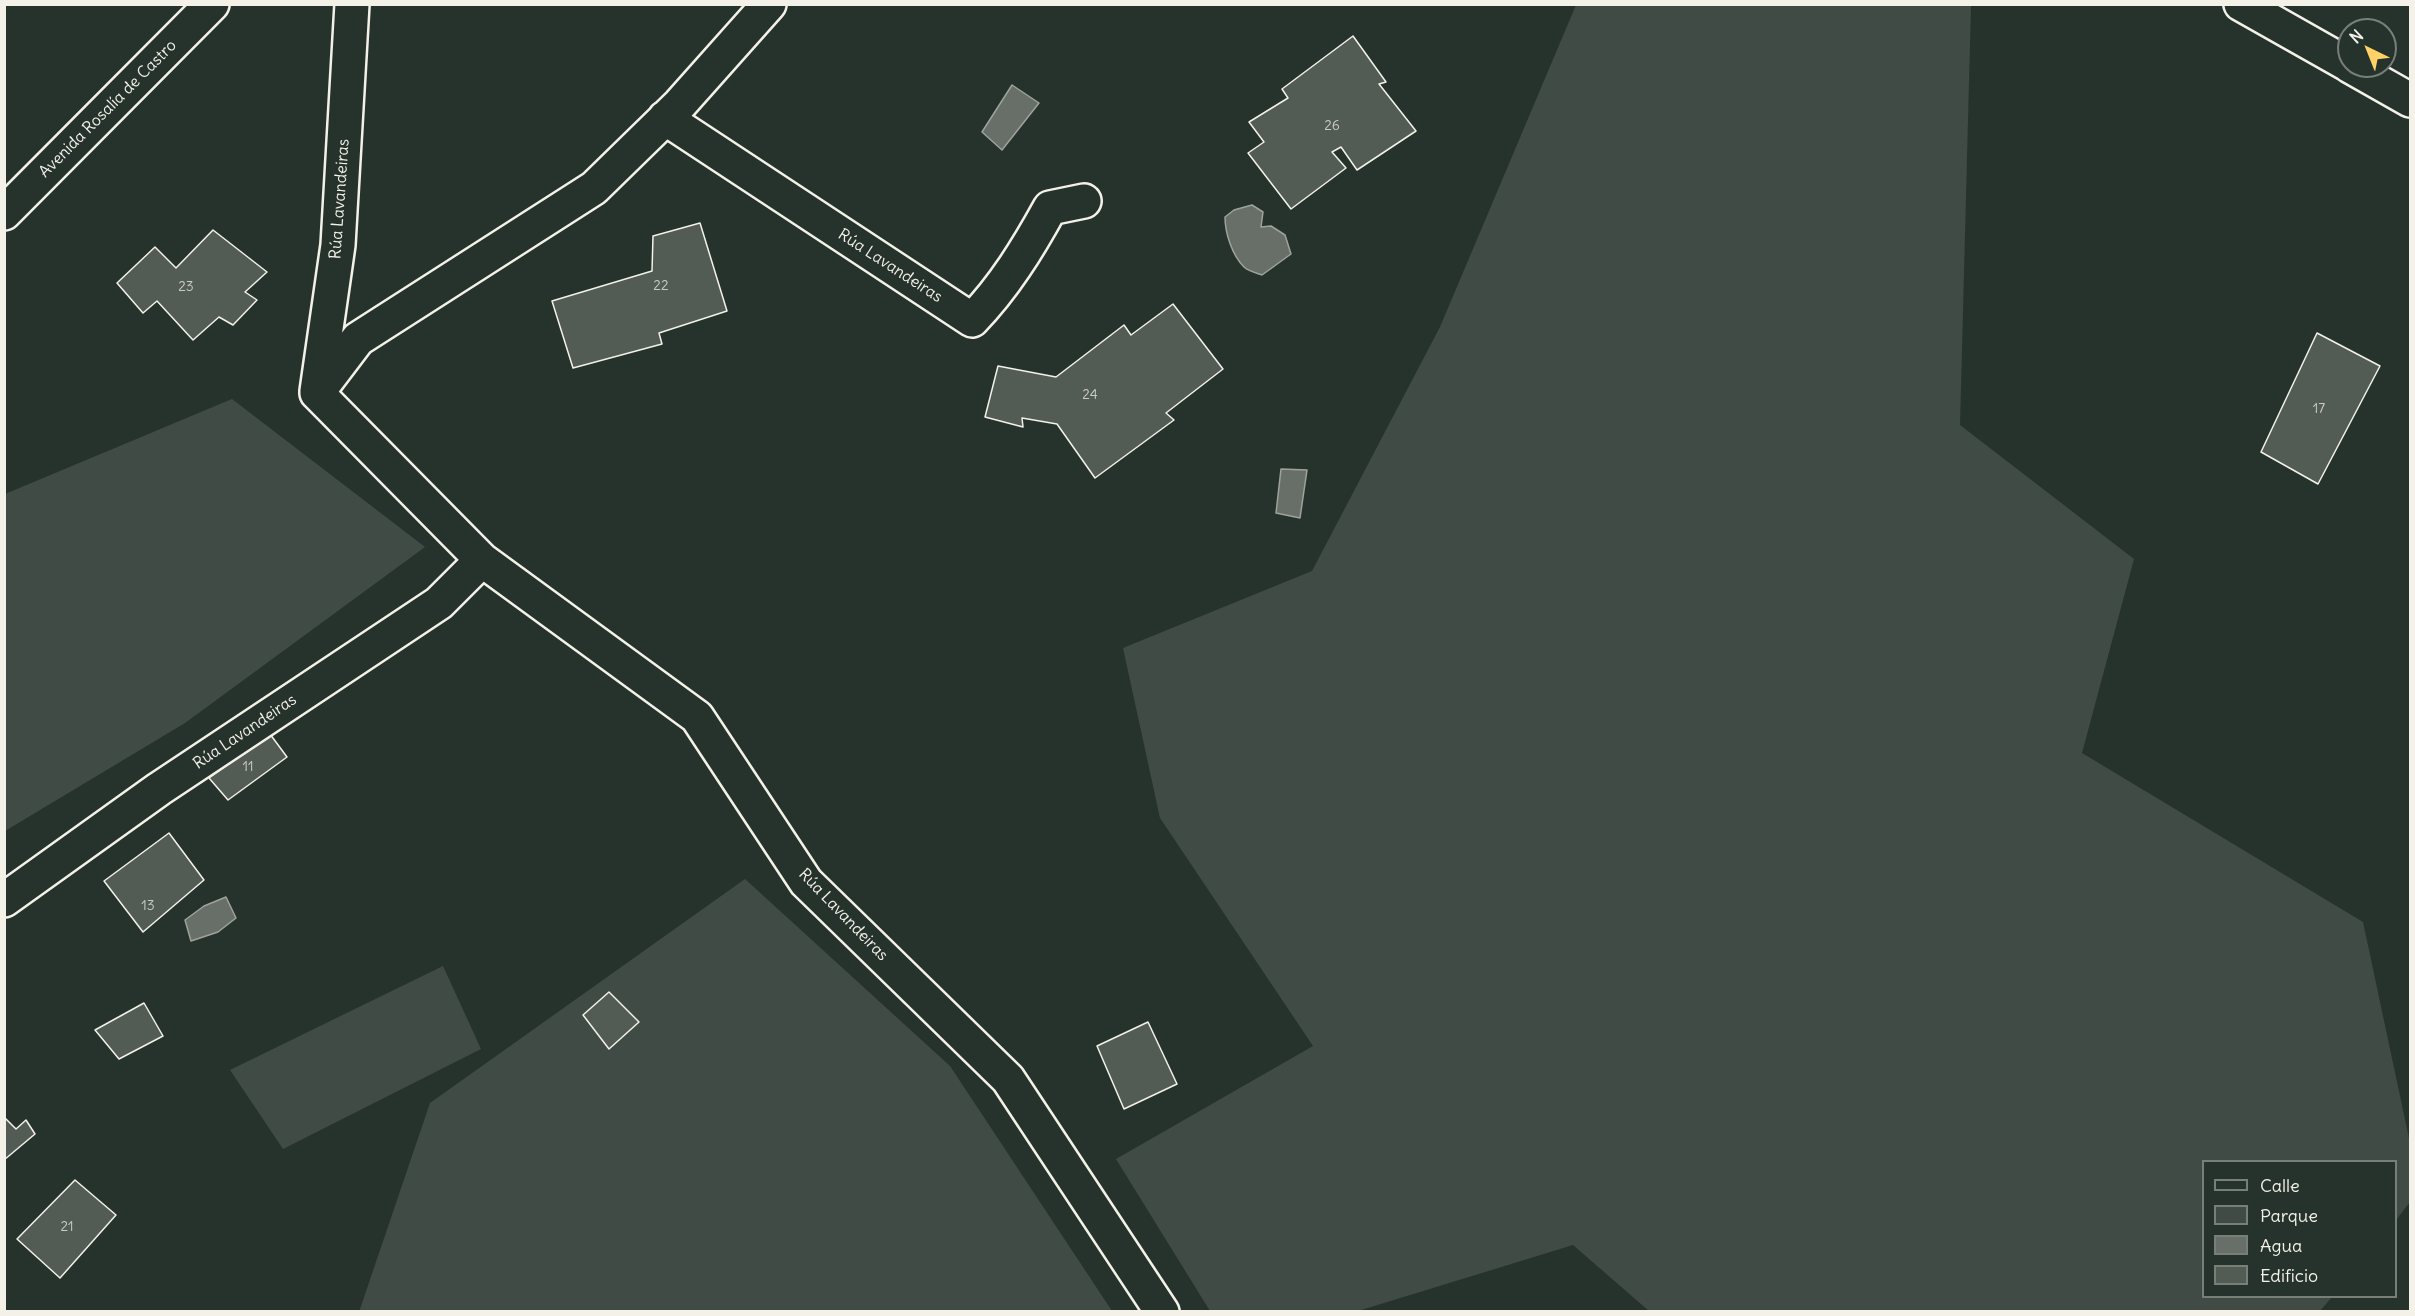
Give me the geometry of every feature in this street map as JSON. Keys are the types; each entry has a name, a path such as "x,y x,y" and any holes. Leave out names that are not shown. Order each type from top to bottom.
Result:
{"street":[{"name":"Avenida Rosalía de Castro","path":"4,213 212,4"},
{"name":"Rúa Lavandeiras","path":"352,4 338,245 317,393 482,560 697,717 806,882 1008,1079 1162,1311"},
{"path":"317,393 358,339 594,188 665,118 769,4"},
{"path":"2241,4 2337,59"},
{"path":"2371,78 2410,100"},
{"name":"Rúa Lavandeiras","path":"665,118 972,320 992,299 1031,242 1050,208 1084,201"},
{"name":"Rúa Lavandeiras","path":"4,900 159,789 439,603 482,560"}],"green space":[{"path":"1576,5 1971,5 1960,425 2134,559 2082,753 2363,922 2410,1143 2410,1202 2397,1219 2397,1160 2202,1160 2202,1298 2331,1298 2320,1311 1649,1311 1573,1245 1358,1311 1210,1311 1116,1159 1313,1046 1160,818 1123,648 1312,571 1440,327"},
{"path":"232,399 425,547 185,723 5,831 5,494"},
{"path":"745,879 950,1066 1112,1311 359,1312 430,1103"},
{"path":"443,966 481,1049 283,1149 230,1070"}],"water":[{"path":"1012,85 1039,103 1002,150 982,132"},
{"path":"1252,205 1263,212 1261,227 1271,226 1285,235 1291,254 1262,275 1248,270 1240,262 1230,244 1225,223 1225,217 1234,210"},
{"path":"1281,469 1307,470 1300,518 1276,513"},
{"path":"226,897 236,918 218,932 191,941 185,920 204,906"}],"building":[{"path":"1353,36 1386,82 1379,84 1416,131 1357,170 1341,147 1332,152 1346,168 1291,209 1248,153 1264,142 1249,122 1288,98 1282,89"},
{"path":"700,223 727,311 659,333 662,344 573,368 552,301 652,271 653,236"},
{"path":"213,230 267,272 245,292 257,300 233,325 219,317 193,340 157,301 143,313 117,283 155,247 176,268"},
{"path":"1173,304 1223,369 1166,413 1174,420 1095,478 1057,424 1022,418 1023,427 985,417 998,366 1056,377 1124,325 1131,335"},
{"path":"2317,333 2380,366 2318,484 2261,452"},
{"path":"270,734 287,757 228,800 209,778"},
{"path":"169,833 204,880 143,932 104,881"},
{"path":"609,992 639,1022 609,1049 583,1015"},
{"path":"144,1003 163,1036 119,1059 95,1030"},
{"path":"1148,1022 1177,1084 1124,1109 1097,1046"},
{"path":"4,1117 16,1129 26,1120 35,1134 4,1160"},
{"path":"75,1180 116,1215 60,1278 17,1239"}]}
